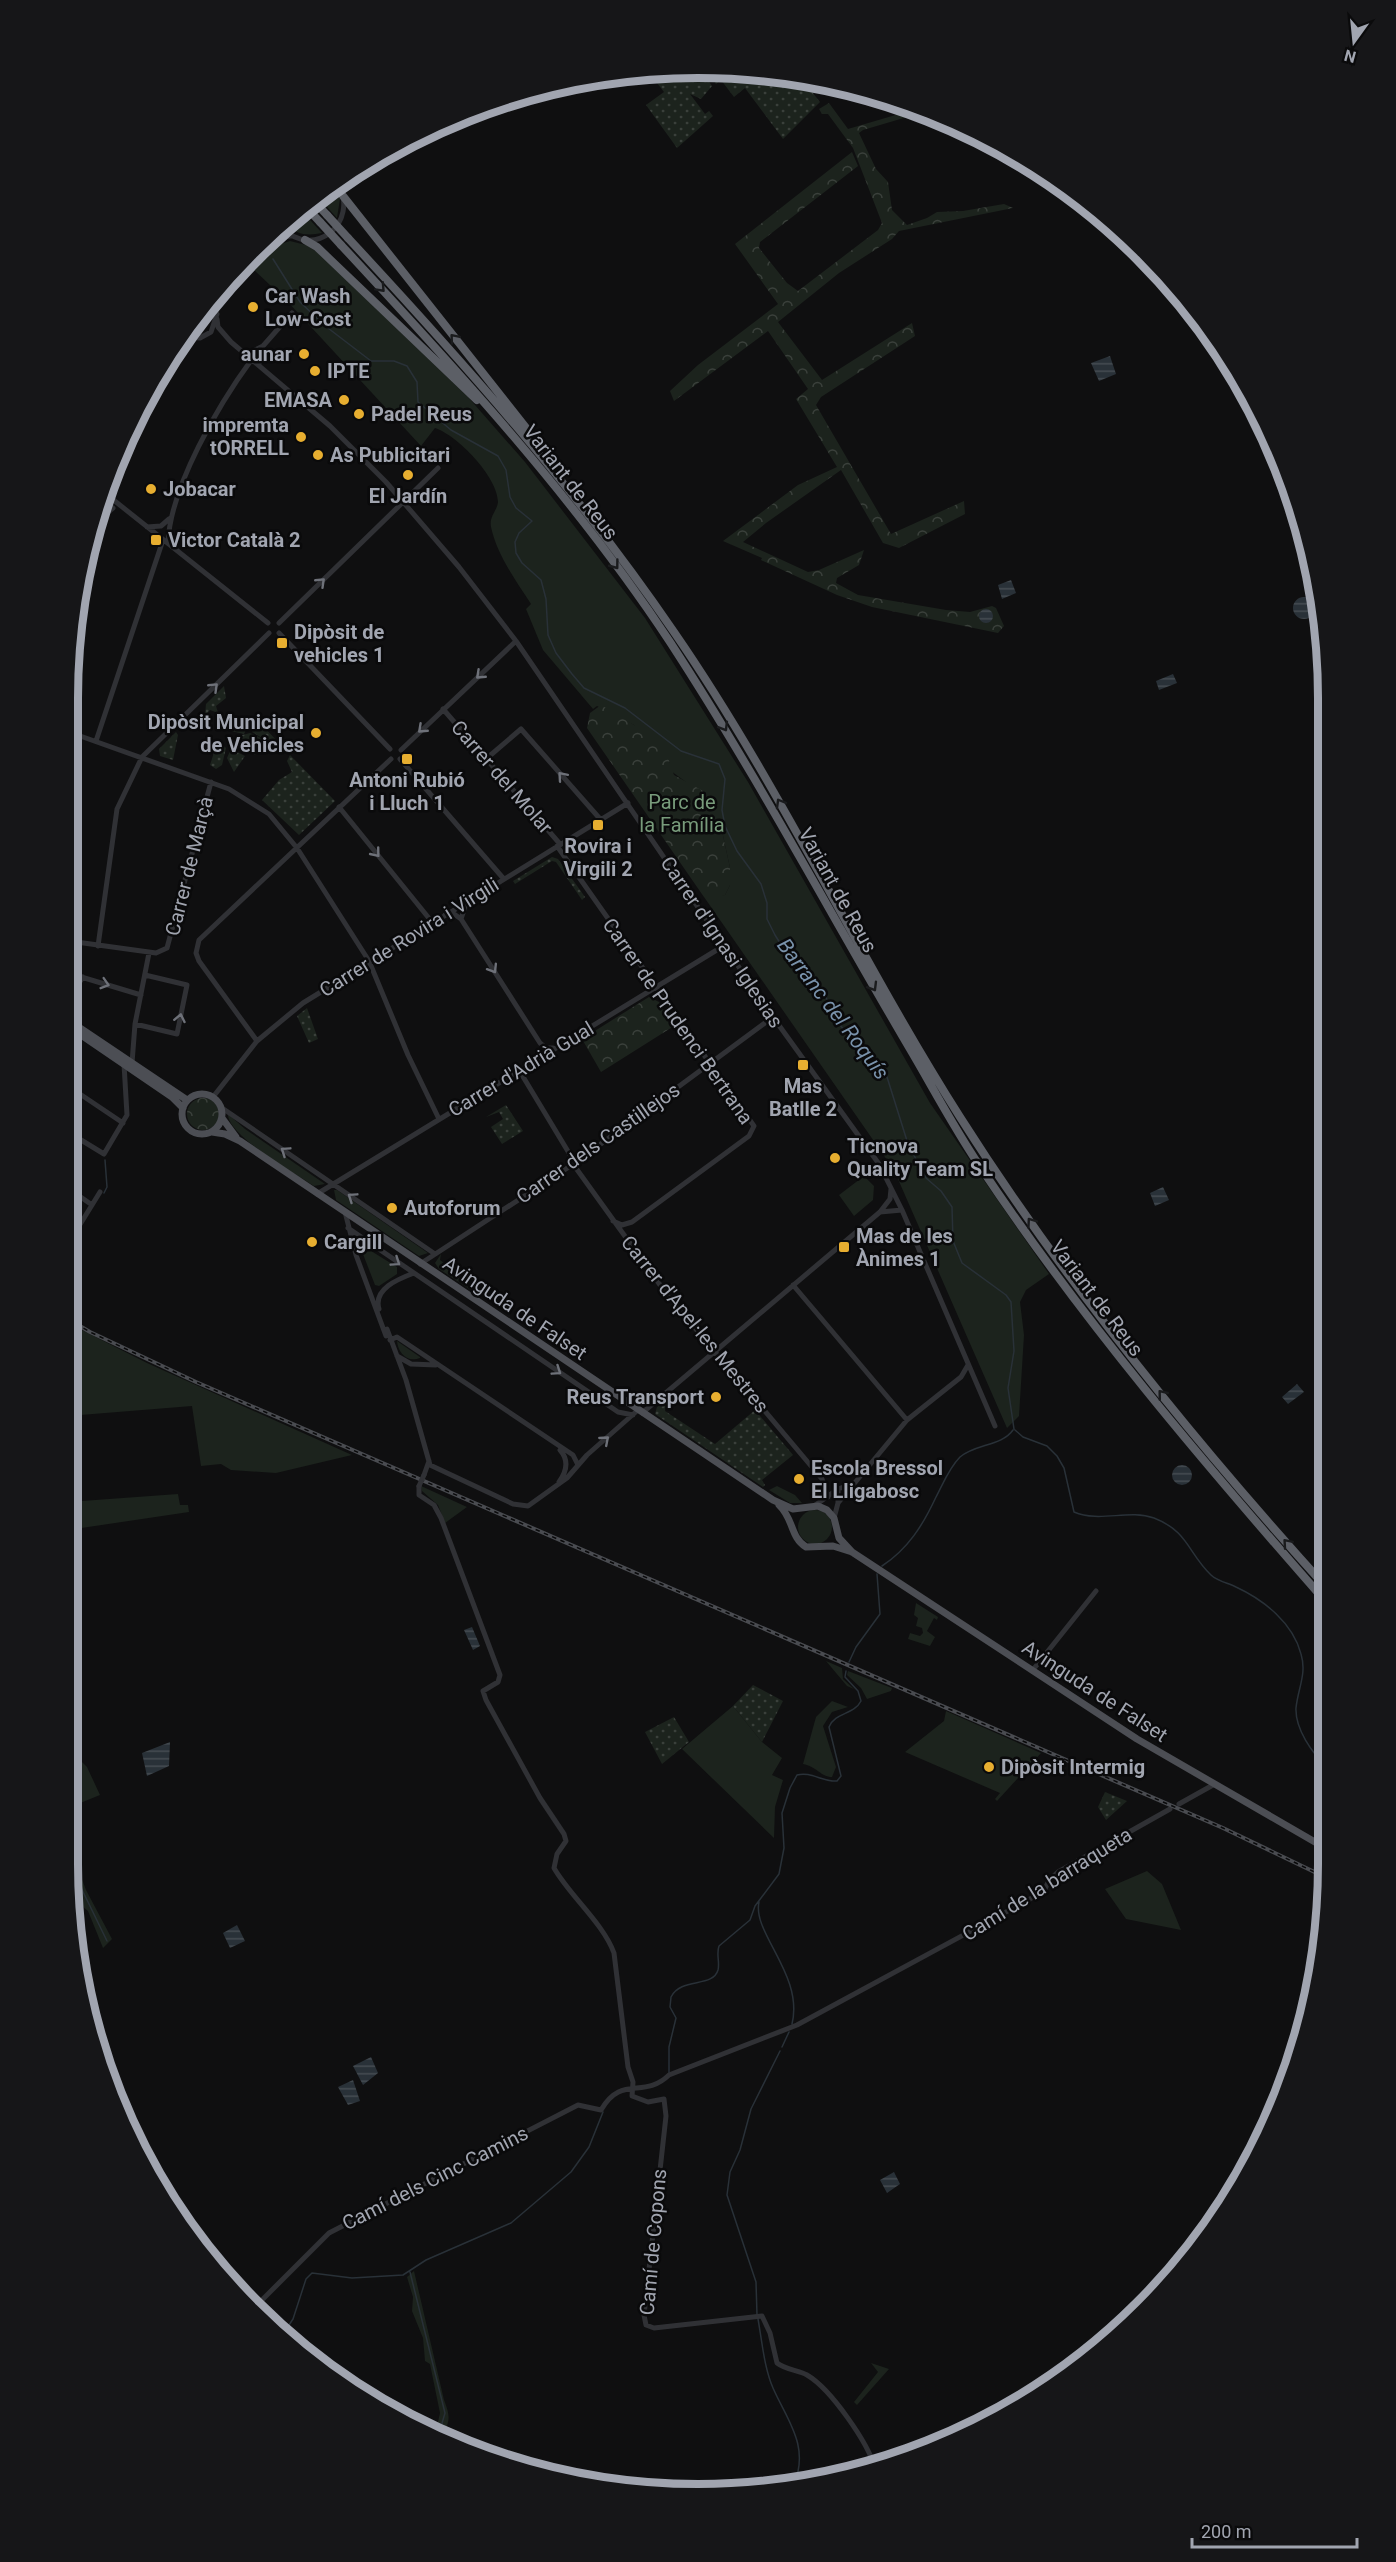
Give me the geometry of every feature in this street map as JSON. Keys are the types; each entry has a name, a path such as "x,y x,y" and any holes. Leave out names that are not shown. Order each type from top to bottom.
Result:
{"highway":[{"path":"344,196 532,435 553,468"},
{"name":"Variant de Reus","path":"319,207 452,350 553,468 674,632 731,718 935,1077 1005,1185 1047,1246 1155,1385 1318,1578"},
{"name":"Variant de Reus","path":"312,213 463,376 535,462 628,582 721,723 978,1163 1041,1253 1147,1390 1318,1593"},
{"path":"305,240 317,247 475,398 535,462"}],"main road":[{"path":"78,1027 188,1100"},
{"path":"78,1033 172,1097 183,1108"},
{"path":"201,1093 213,1097 222,1108 222,1118 212,1132 199,1134 187,1127 183,1120 183,1108 188,1100 201,1093"},
{"name":"Avinguda de Falset","path":"222,1118 240,1141"},
{"name":"Avinguda de Falset","path":"212,1132 225,1134 240,1141 638,1413 773,1500"},
{"path":"773,1500 793,1509 814,1506 827,1510 834,1518 839,1538 852,1552"},
{"path":"773,1500 786,1512 800,1543 810,1548 839,1547 852,1552"},
{"path":"793,1525 796,1517 806,1508"},
{"path":"823,1547 832,1539 836,1529"},
{"name":"Avinguda de Falset","path":"852,1552 1137,1739 1318,1844"}],"street":[{"path":"288,233 305,240 323,237 338,225 343,214 344,196 342,191"},
{"path":"283,238 292,236"},
{"name":"Carrer d'Ignasi Iglesias","path":"214,311 218,327 231,342"},
{"path":"247,354 263,346 292,313"},
{"path":"194,337 206,336 214,327 217,319"},
{"name":"Carrer d'Ignasi Iglesias","path":"206,336 219,334 231,342 330,426 404,502 459,567 516,641 773,1017 879,1164 902,1210 995,1426"},
{"path":"259,364 263,346"},
{"path":"96,741 165,542 173,512 194,458 219,409 252,359"},
{"path":"391,759 390,749 279,633 279,623 438,468"},
{"path":"111,498 268,623 269,633"},
{"path":"111,501 113,508"},
{"path":"108,510 113,508 128,513"},
{"path":"147,527 165,524 173,512"},
{"path":"268,623 273,620 279,623"},
{"path":"269,633 275,635 279,633"},
{"path":"98,946 117,809 142,757 269,633"},
{"path":"401,750 516,641"},
{"name":"Carrer del Molar","path":"444,709 558,845"},
{"path":"486,759 521,729 601,820"},
{"path":"78,735 211,782 247,798 269,814 297,848 369,961 408,1055 439,1119"},
{"path":"390,749 396,747 401,750"},
{"path":"400,759 401,750"},
{"path":"257,1041 202,967 197,956 197,944 204,933 391,759 400,759 503,878"},
{"name":"Carrer de Marçà","path":"149,953 161,953 167,948 211,782"},
{"name":"Carrer de Rovira i Virgili","path":"213,1097 257,1041 303,1003 628,803"},
{"path":"339,807 432,922"},
{"name":"Carrer de Prudenci Bertrana","path":"558,845 709,1064 751,1120 753,1131 632,1222"},
{"path":"461,919 467,900"},
{"path":"441,916 454,914 461,919 540,1043 546,1048 555,1048"},
{"path":"78,943 149,953 135,1024 132,1064"},
{"name":"Carrer d'Adrià Gual","path":"317,1194 725,945"},
{"path":"135,1024 177,1034 187,986 145,975"},
{"path":"78,976 141,995"},
{"path":"78,984 83,977"},
{"name":"Carrer dels Castillejos","path":"420,1264 574,1163 773,1017"},
{"path":"538,1058 540,1043"},
{"path":"78,1138 104,1154 123,1123 128,1108 124,1064"},
{"name":"Carrer d'Apel·les Mestres","path":"519,1070 574,1163 668,1296 822,1479 838,1489"},
{"path":"78,1093 123,1123"},
{"name":"Avinguda de Falset","path":"222,1108 435,1254"},
{"path":"384,1289 378,1302 406,1380 429,1461 437,1470 519,1506 533,1504 638,1413 880,1212 890,1199 892,1188"},
{"path":"78,1228 100,1192"},
{"path":"78,1195 92,1205"},
{"path":"880,1212 902,1210"},
{"path":"345,1212 348,1228 373,1301 392,1341 412,1401"},
{"path":"613,1221 622,1225 632,1222"},
{"path":"627,1240 626,1232 632,1222"},
{"path":"348,1228 371,1287 376,1290 384,1289 414,1273"},
{"name":"Avinguda de Falset","path":"348,1228 618,1412 638,1413"},
{"path":"793,1285 907,1420"},
{"path":"392,1341 446,1370 576,1457 577,1466"},
{"path":"397,1356 416,1364 430,1363 446,1370"},
{"path":"406,1380 408,1372 416,1364"},
{"path":"838,1503 907,1420 961,1377 968,1365"},
{"path":"554,1443 571,1467 577,1466"},
{"path":"429,1461 419,1486 419,1495 434,1505 441,1518 500,1675 498,1682 483,1691 486,1700 540,1798 564,1834 566,1842 556,1854 554,1868 566,1889 610,1941 614,1953 633,2088"},
{"path":"558,1483 564,1476 566,1462"},
{"name":"Carrer d'Apel·les Mestres","path":"822,1479 828,1497"},
{"path":"814,1506 838,1489 853,1483"},
{"path":"834,1518 838,1503 838,1489"},
{"path":"1032,1671 1096,1591"},
{"path":"1179,1804 1213,1785"},
{"name":"Camí de la barraqueta","path":"633,2088 655,2086 669,2075 797,2025 827,2007 961,1939 1045,1889 1049,1880 1058,1872 1170,1809"},
{"name":"Camí dels Cinc Camins","path":"260,2302 328,2233 578,2105 601,2110 613,2095 625,2088 633,2088"},
{"name":"Camí de Copons","path":"633,2088 632,2096 648,2102 664,2099 666,2116 644,2315 646,2325 654,2328 762,2316 773,2343 777,2363 807,2375 833,2396 872,2459"}],"green space":[{"path":"707,78 712,86 701,99 690,94 705,114 709,111 713,116 677,148 646,105 664,92 654,79"},
{"path":"712,78 779,83 809,88 820,102 783,139 745,88 734,97 721,80 716,84"},
{"path":"829,103 848,129 899,114 899,112 911,116 859,133 876,169 888,182 892,210 907,225 937,212 963,211 1004,204 1013,208 899,231 892,239 839,273 778,322 822,380 912,323 915,336 821,397 816,405 891,534 964,501 965,514 899,548 883,543 841,470 743,542 808,572 819,570 864,550 859,565 837,578 836,583 858,595 946,610 970,612 992,606 996,608 1004,626 998,633 872,607 837,595 723,541 798,485 837,467 796,399 808,389 768,331 674,401 670,391 698,365 778,304 735,244 852,152 858,166 760,242 759,248 787,283 798,291 878,230 882,223 853,148 828,114 822,114 819,109"},
{"path":"338,194 340,199 337,218 324,204"},
{"path":"307,217 322,233 302,234 294,230"},
{"path":"290,241 306,245 317,252 468,397 525,462 645,618 748,782 930,1103 1049,1274 1026,1290 1020,1302 1024,1335 1019,1416 1007,1428 894,1170 704,897 725,895 730,885 730,868 722,831 712,814 690,785 671,771 669,761 634,725 597,706 593,709 543,650 526,609 531,604 508,567 494,537 491,523 498,502 496,492 484,469 475,458 454,439 435,428 421,446 287,301 253,269 277,245"},
{"path":"224,686 226,698 216,706 218,713 210,710 205,715 206,704"},
{"name":"Parc de la Família","path":"601,705 644,731 667,755 674,775 703,791 709,799 712,814 722,831 730,868 730,885 725,895 715,898 704,897 587,728 590,713"},
{"path":"256,719 282,746 279,748 252,732"},
{"path":"243,722 248,726 244,734 231,731"},
{"path":"176,732 178,735 173,760 160,756 159,749"},
{"path":"250,733 263,739 255,755 232,742 235,737"},
{"path":"220,742 226,748 222,765 216,769 210,765 217,743"},
{"path":"231,749 245,756 234,772 227,758"},
{"path":"290,755 335,801 299,835 262,800 279,780 292,772 287,761"},
{"path":"552,857 558,859 585,897 582,900 556,862 552,861 515,884 513,881"},
{"path":"649,997 659,1002 674,1026 601,1072 582,1039"},
{"path":"307,1008 318,1039 309,1043 297,1016"},
{"path":"203,1098 215,1102 219,1114 215,1126 203,1130 191,1126 187,1114 191,1102"},
{"path":"506,1105 523,1131 502,1144 491,1127 503,1119 499,1112 486,1117"},
{"path":"228,1114 245,1129 325,1184 314,1186 250,1143 231,1123"},
{"path":"864,1176 874,1186 873,1200 854,1216 839,1195"},
{"path":"334,1190 428,1253 419,1256 336,1200"},
{"path":"363,1246 397,1267 397,1274 379,1286 375,1285 361,1249"},
{"path":"441,1254 440,1260 484,1291 477,1294 439,1269 435,1263"},
{"path":"78,1328 147,1363 352,1455 276,1473 231,1470 221,1464 201,1466 192,1406 78,1415"},
{"path":"397,1341 420,1358 411,1359 404,1356"},
{"path":"666,1402 665,1411 715,1444 755,1410 793,1455 762,1480 765,1485 763,1487 655,1414 657,1407"},
{"path":"421,1486 467,1507 445,1523 438,1505 422,1491"},
{"path":"777,1486 795,1495 802,1503 790,1503 769,1490"},
{"path":"178,1494 180,1505 188,1505 189,1512 78,1529 78,1501"},
{"path":"815,1510 827,1515 832,1527 827,1539 815,1544 803,1539 798,1527 803,1515"},
{"path":"916,1603 938,1617 937,1620 934,1618 927,1631 935,1637 930,1646 908,1639 910,1633 920,1636 923,1633 922,1628 916,1626 918,1618 914,1615"},
{"path":"826,1661 842,1668 843,1679 854,1689 847,1686"},
{"path":"848,1671 892,1688 891,1691 867,1699 861,1688 847,1675"},
{"path":"753,1685 783,1701 762,1742 733,1706"},
{"path":"832,1701 848,1707 832,1712 823,1726 836,1767 832,1777 803,1764 816,1717"},
{"path":"733,1706 762,1742 782,1758 772,1775 783,1780 775,1807 774,1838 682,1749"},
{"path":"946,1711 1041,1753 997,1801 995,1799 1000,1793 905,1752 944,1721"},
{"path":"674,1717 689,1742 662,1764 645,1732"},
{"path":"78,1758 87,1767 100,1795 78,1804"},
{"path":"1105,1792 1127,1801 1106,1820 1098,1807"},
{"path":"78,1869 86,1890 112,1939 103,1948 88,1911 79,1904"},
{"path":"1147,1871 1162,1884 1181,1930 1126,1919 1105,1889"},
{"path":"414,2271 448,2411 448,2423 445,2430 437,2426 440,2413 430,2364 425,2361 423,2338 412,2311 413,2297 407,2277"},
{"path":"871,2363 889,2369 857,2405 854,2402 878,2372"}],"shaded area":[{"path":"1110,356 1116,374 1099,381 1091,363"},
{"path":"1011,580 1016,593 1002,599 998,585"},
{"path":"1300,598 1308,598 1312,614 1308,618 1300,618 1294,612 1294,604"},
{"path":"986,609 991,611 993,616 991,621 986,623 981,621 979,616 981,611"},
{"path":"1173,674 1177,683 1159,690 1156,681"},
{"path":"1163,1187 1169,1200 1155,1206 1150,1193"},
{"path":"1297,1384 1304,1392 1288,1404 1282,1397"},
{"path":"1182,1465 1189,1468 1192,1475 1189,1482 1182,1485 1175,1482 1172,1475 1175,1468"},
{"path":"472,1627 480,1646 473,1650 464,1630"},
{"path":"170,1742 169,1766 147,1776 142,1753"},
{"path":"237,1925 245,1941 230,1948 223,1933"},
{"path":"371,2057 378,2073 363,2085 353,2066"},
{"path":"353,2080 360,2101 348,2105 338,2087"},
{"path":"894,2172 900,2184 887,2193 880,2180"}],"waterway":[{"name":"Barranc del Roquís","path":"273,259 300,302 324,325 371,361 394,361 407,366 417,382 418,402 451,430 498,456 506,470 510,497 516,508 532,521 519,533 515,542 516,553 522,563 541,580 546,599 548,635 556,653 584,688 625,708 681,751 719,764 725,779 722,810 725,826 737,851 761,884 767,903 767,919 775,935 797,970 822,988 835,1018 860,1052 887,1077 908,1144 926,1178 941,1191 952,1207 953,1241 962,1263 1006,1295 1011,1302 1014,1351 1008,1388 1014,1429"},
{"path":"104,1193 107,1187 105,1160"},
{"path":"882,1566 900,1552 914,1536 956,1461 966,1453 1002,1439 1013,1430"},
{"path":"1015,1430 1023,1437 1047,1446 1057,1456 1064,1468 1074,1512 1094,1516 1144,1516 1165,1523 1181,1536 1213,1577 1257,1599 1276,1614 1291,1632 1301,1654 1303,1675 1296,1716 1301,1732 1318,1757"},
{"path":"849,1662 856,1647 880,1614 877,1574"},
{"path":"669,2074 669,2047 676,2018 670,2007 671,1997 682,1987 715,1976 718,1970 719,1946 750,1920 755,1906 779,1874 784,1848 782,1813 797,1775 807,1774 837,1781 841,1776 829,1727 832,1722 854,1709 861,1701 858,1691 845,1677 846,1671"},
{"path":"78,1882 107,1941"},
{"path":"759,1902 759,1914 763,1927 791,1989 794,2006 792,2024"},
{"path":"782,2047 789,2032"},
{"path":"757,2315 756,2282 727,2195 730,2172 740,2150 751,2109 780,2051"},
{"path":"287,2328 293,2319 306,2279 312,2273 352,2278 403,2275 426,2260 511,2223 571,2172 589,2147 603,2112"},
{"path":"410,2272 445,2413 441,2428"},
{"path":"758,2319 770,2380 798,2445 796,2476"}],"railway":[{"path":"78,1325 196,1382 1223,1828 1318,1874"}],"place":[{"name":"Car Wash Low-Cost","path":"253,307"},
{"name":"aunar","path":"304,354"},
{"name":"IPTE","path":"315,371"},
{"name":"EMASA","path":"344,400"},
{"name":"Padel Reus","path":"359,414"},
{"name":"impremta tORRELL","path":"301,437"},
{"name":"As Publicitari","path":"318,455"},
{"name":"El Jardín","path":"408,475"},
{"name":"Jobacar","path":"151,489"},
{"name":"Victor Català 2","path":"156,540"},
{"name":"Dipòsit de vehicles 1","path":"282,643"},
{"name":"Dipòsit Municipal de Vehicles","path":"316,733"},
{"name":"Antoni Rubió i Lluch 1","path":"407,759"},
{"name":"Rovira i Virgili 2","path":"598,825"},
{"name":"Mas Batlle 2","path":"803,1065"},
{"name":"Ticnova Quality Team SL","path":"835,1158"},
{"name":"Autoforum","path":"392,1208"},
{"name":"Cargill","path":"312,1242"},
{"name":"Mas de les Ànimes 1","path":"844,1247"},
{"name":"Reus Transport","path":"716,1397"},
{"name":"Escola Bressol El Lligabosc","path":"799,1479"},
{"name":"Dipòsit Intermig","path":"989,1767"}]}
